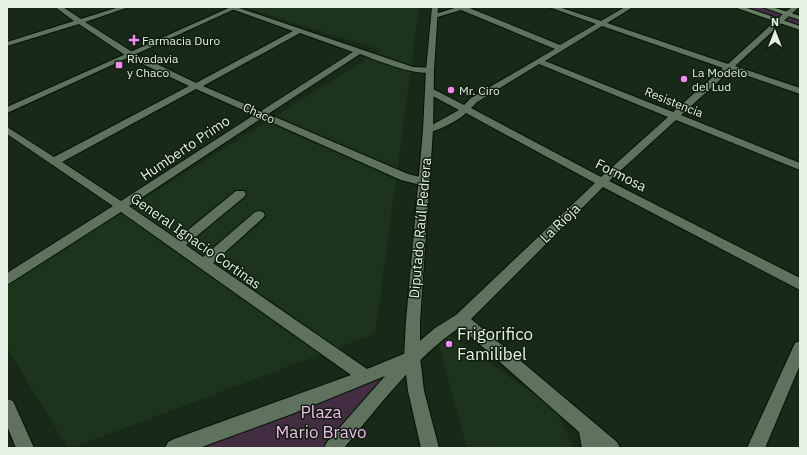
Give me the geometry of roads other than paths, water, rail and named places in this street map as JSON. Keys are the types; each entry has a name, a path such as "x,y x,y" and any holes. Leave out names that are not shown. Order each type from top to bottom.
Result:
{"main road":[{"path":"737,7 783,18 800,18"},
{"path":"765,7 800,28"}],"street":[{"name":"Chaco","path":"58,7 131,55 196,86 405,177 424,182"},
{"path":"7,44 126,7"},
{"path":"552,7 800,91"},
{"path":"428,130 441,125 460,114 474,100 630,7"},
{"name":"La Rioja","path":"333,448 412,357 440,333 461,319 602,182 796,7"},
{"path":"7,110 232,8 412,69 430,70"},
{"path":"434,9 448,14 463,8 560,48"},
{"name":"Diputado Raúl Pedrera","path":"430,448 416,391 412,357 413,321 428,130 434,9"},
{"path":"54,162 299,31"},
{"name":"Humberto Primo","path":"7,280 122,207 261,114 359,51"},
{"name":"Resistencia","path":"538,61 800,167"},
{"name":"Formosa","path":"430,91 800,284"},
{"name":"General Ignacio Cortinas","path":"7,130 122,207 366,377"},
{"path":"176,246 240,194"},
{"path":"203,264 259,215"},
{"path":"461,319 611,448"},
{"path":"756,448 800,348"},
{"path":"174,448 235,427 366,377 412,357"},
{"path":"7,407 25,448"},
{"path":"587,428 591,448"}],"place":[{"name":"Farmacia Duro","path":"134,40"},
{"name":"Rivadavia y Chaco","path":"119,65"},
{"name":"La Modelo del Lud","path":"684,79"},
{"name":"Mr. Ciro","path":"451,90"},
{"name":"Frigorifico Familibel","path":"449,344"}],"park label":[{"name":"Plaza Mario Bravo","path":"321,422"}]}
